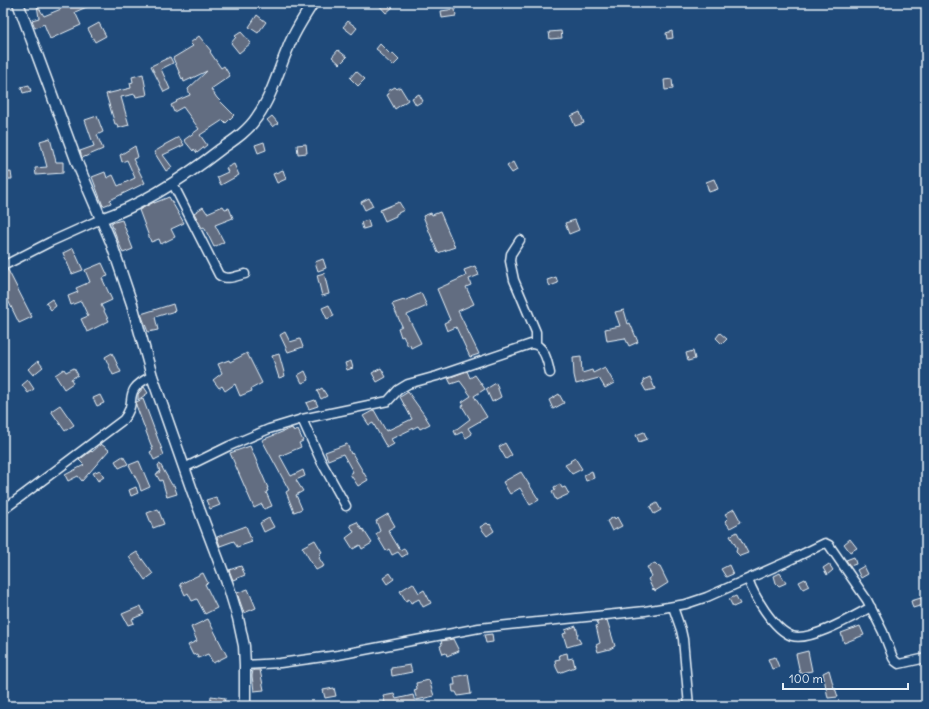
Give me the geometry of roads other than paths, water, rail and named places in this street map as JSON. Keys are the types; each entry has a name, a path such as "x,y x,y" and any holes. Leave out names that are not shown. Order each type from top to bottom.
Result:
{"street":[{"path":"18,3 78,165 111,242 132,304 152,376 184,468 229,588 241,631 245,665 245,706"},
{"path":"3,266 50,242 130,207 173,184 196,169 243,133 257,117 268,99 288,47 297,28 313,3"},
{"path":"173,184 219,275 227,279 245,274"},
{"path":"520,240 511,254 510,261 514,280 536,332 536,344 546,358 550,373"},
{"path":"184,468 250,437 302,419 388,401 398,390 408,384 437,376 527,345 536,344"},
{"path":"3,510 123,420 130,409 133,388 152,376"},
{"path":"302,419 321,461 346,506"},
{"path":"245,665 280,663 338,655 479,628 673,607 707,597 825,543 829,545 871,607 895,661 899,664 926,658"},
{"path":"748,579 769,617 784,631 792,636 800,637 814,634 871,607"},
{"path":"673,607 683,640 689,706"}]}
